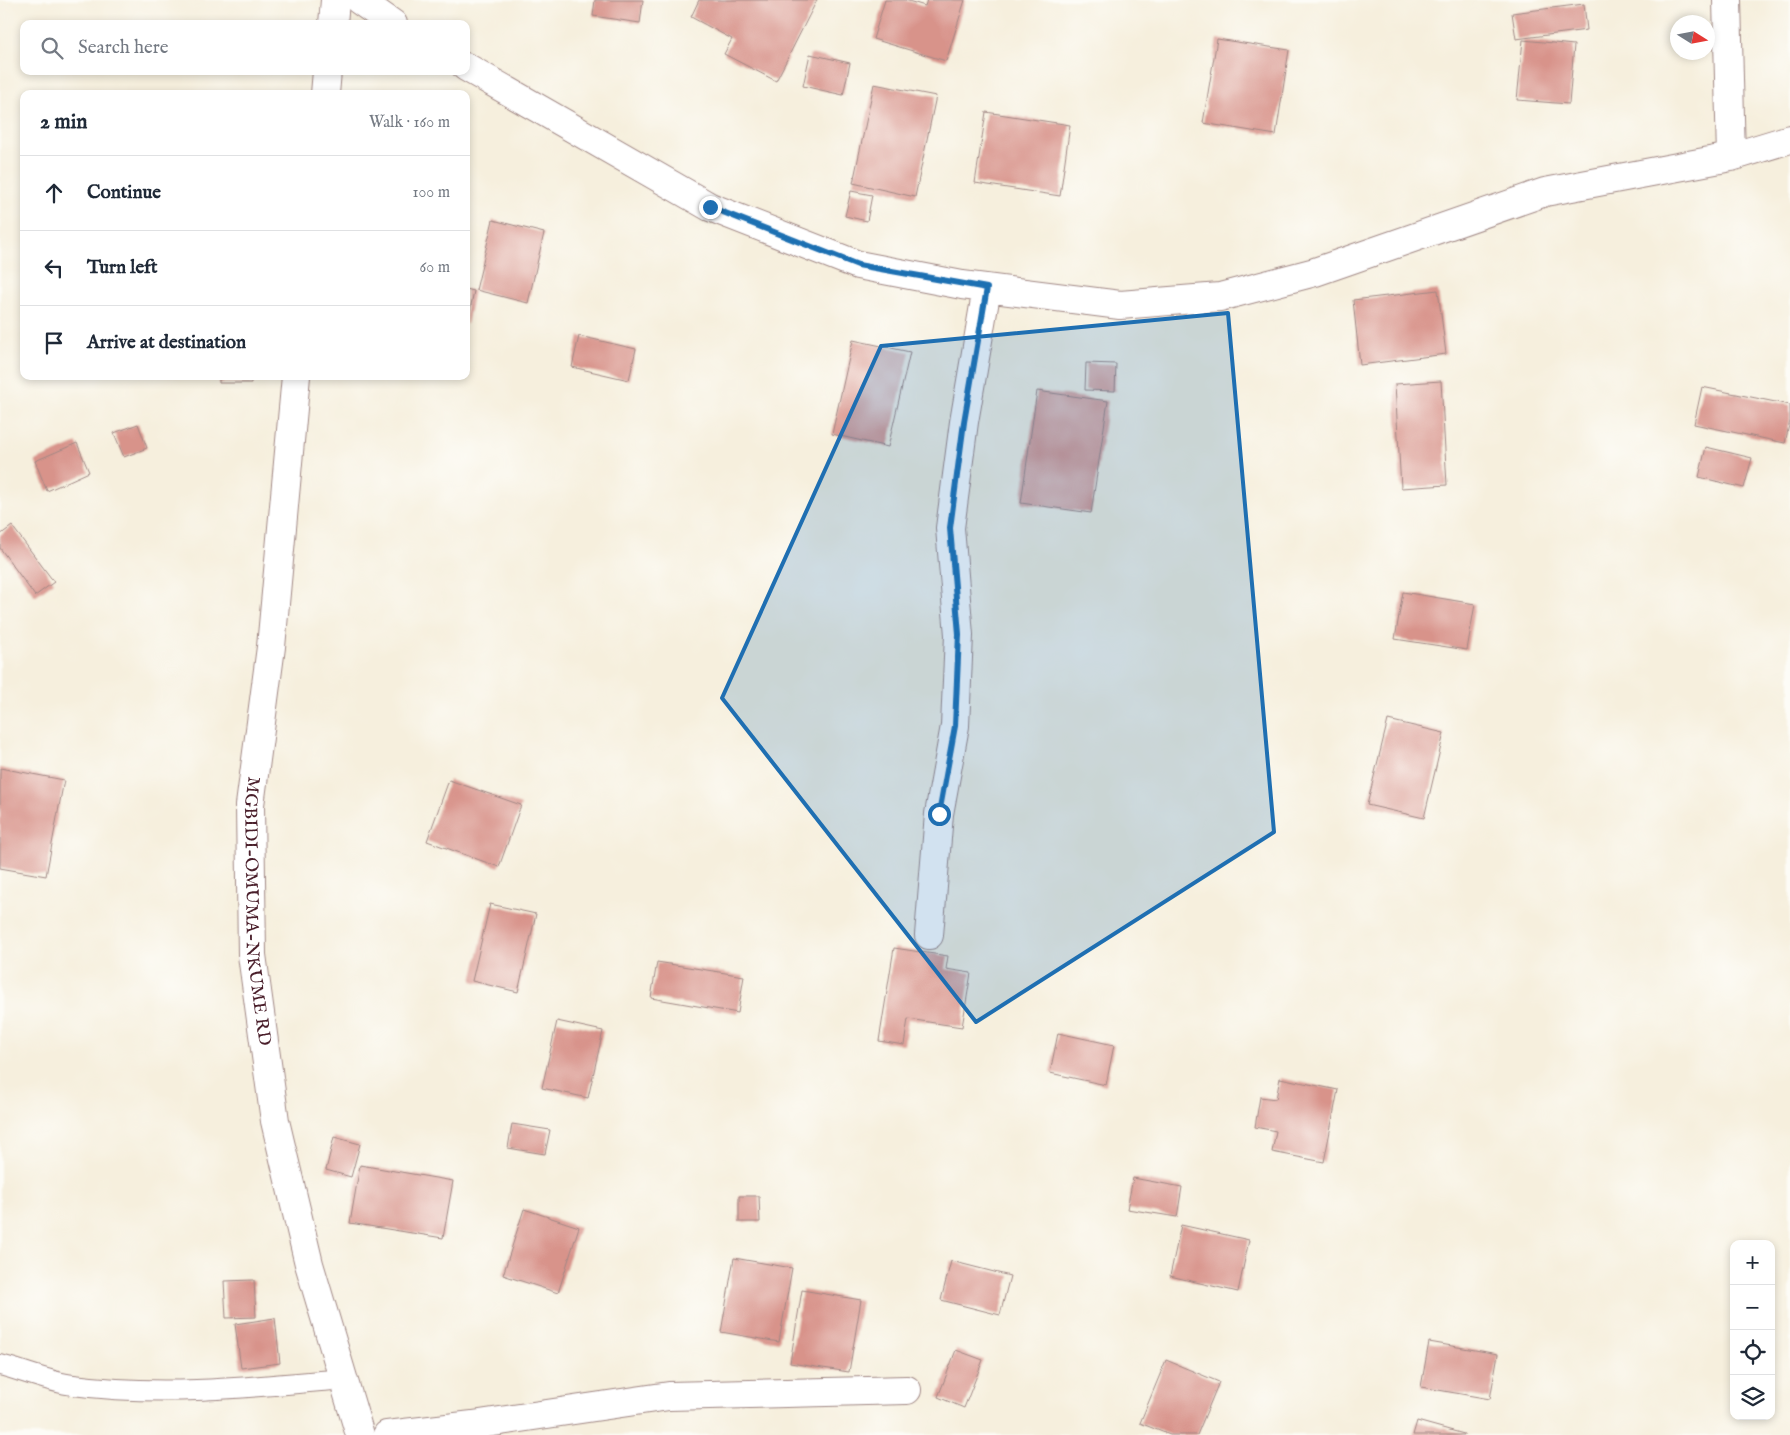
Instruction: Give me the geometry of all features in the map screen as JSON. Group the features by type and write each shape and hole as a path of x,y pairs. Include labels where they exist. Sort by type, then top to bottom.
{"street":[{"path":"332,20 335,0"},
{"path":"360,0 388,20"},
{"path":"1727,0 1731,156"},
{"path":"470,69 710,207 858,265 987,288 1120,304 1220,297 1315,272 1545,192 1731,156 1790,139"},
{"path":"325,90 327,75"},
{"path":"929,935 939,814 955,726 959,634 950,528 964,422 987,288"},
{"name":"MGBIDI-OMUMA-NKUME RD","path":"296,380 271,647 250,805 252,955 275,1120 310,1264 360,1435"},
{"path":"386,1435 473,1425 669,1396 907,1390"}],"lane":[{"path":"0,1365 71,1385 149,1391 221,1389 343,1379"}],"highlighted area":[{"path":"1228,313 1274,832 976,1022 722,698 881,346"}],"building":[{"path":"595,0 643,0 640,23 593,16"},
{"path":"699,0 817,0 776,81 724,54 732,39 691,17"},
{"path":"885,0 905,0 925,6 927,0 965,0 946,61 873,39"},
{"path":"1584,4 1587,30 1516,39 1512,13"},
{"path":"1217,39 1289,50 1276,135 1203,123"},
{"path":"1523,40 1574,45 1569,104 1517,100"},
{"path":"810,54 850,63 843,95 803,86"},
{"path":"874,84 936,96 915,197 853,183"},
{"path":"986,112 1070,125 1060,196 975,183"},
{"path":"851,191 872,195 867,221 845,216"},
{"path":"493,220 544,233 528,303 476,290"},
{"path":"470,290 474,291 470,310"},
{"path":"1438,290 1446,354 1360,365 1353,300"},
{"path":"579,336 636,349 629,380 572,367"},
{"path":"853,340 910,352 888,447 832,434"},
{"path":"1086,363 1116,364 1115,391 1085,390"},
{"path":"219,380 251,380 251,383 219,383"},
{"path":"1441,381 1447,485 1401,488 1395,384"},
{"path":"1702,387 1790,405 1790,421 1785,443 1694,424"},
{"path":"1037,391 1108,401 1091,513 1021,503"},
{"path":"138,424 147,448 124,457 114,433"},
{"path":"77,443 89,472 47,491 35,461"},
{"path":"1706,447 1752,458 1744,488 1699,477"},
{"path":"12,526 54,582 35,596 0,548 0,535"},
{"path":"1403,592 1475,604 1467,650 1395,639"},
{"path":"1388,720 1444,733 1424,818 1367,805"},
{"path":"0,768 64,780 46,876 0,868"},
{"path":"449,780 521,805 499,867 427,841"},
{"path":"490,904 536,914 518,992 472,981"},
{"path":"894,948 948,956 946,969 971,973 962,1027 908,1019 904,1045 879,1041"},
{"path":"657,962 744,976 738,1013 651,998"},
{"path":"557,1021 603,1031 588,1098 542,1088"},
{"path":"1058,1033 1114,1045 1106,1085 1050,1073"},
{"path":"1280,1078 1338,1090 1324,1162 1272,1152 1276,1131 1255,1127 1260,1097 1276,1099"},
{"path":"512,1124 550,1130 545,1154 508,1148"},
{"path":"334,1137 360,1144 351,1177 326,1170"},
{"path":"360,1165 453,1181 443,1238 350,1223"},
{"path":"1133,1178 1182,1187 1177,1217 1127,1209"},
{"path":"739,1196 759,1196 760,1222 739,1222"},
{"path":"524,1209 579,1227 558,1293 503,1275"},
{"path":"1181,1225 1249,1240 1238,1292 1170,1276"},
{"path":"734,1258 792,1268 779,1342 721,1332"},
{"path":"951,1261 1010,1276 1000,1315 941,1300"},
{"path":"254,1280 256,1317 226,1318 224,1281"},
{"path":"802,1290 861,1300 849,1372 790,1363"},
{"path":"275,1318 280,1363 241,1368 235,1324"},
{"path":"1429,1342 1498,1354 1490,1399 1421,1387"},
{"path":"956,1350 983,1360 964,1408 938,1397"},
{"path":"1166,1360 1219,1382 1197,1435 1170,1435 1140,1423"},
{"path":"1417,1421 1464,1434 1464,1435 1413,1435"}],"route":[{"path":"710,207 858,265 987,288 964,422 950,528 959,634 955,726 939,814"}]}
